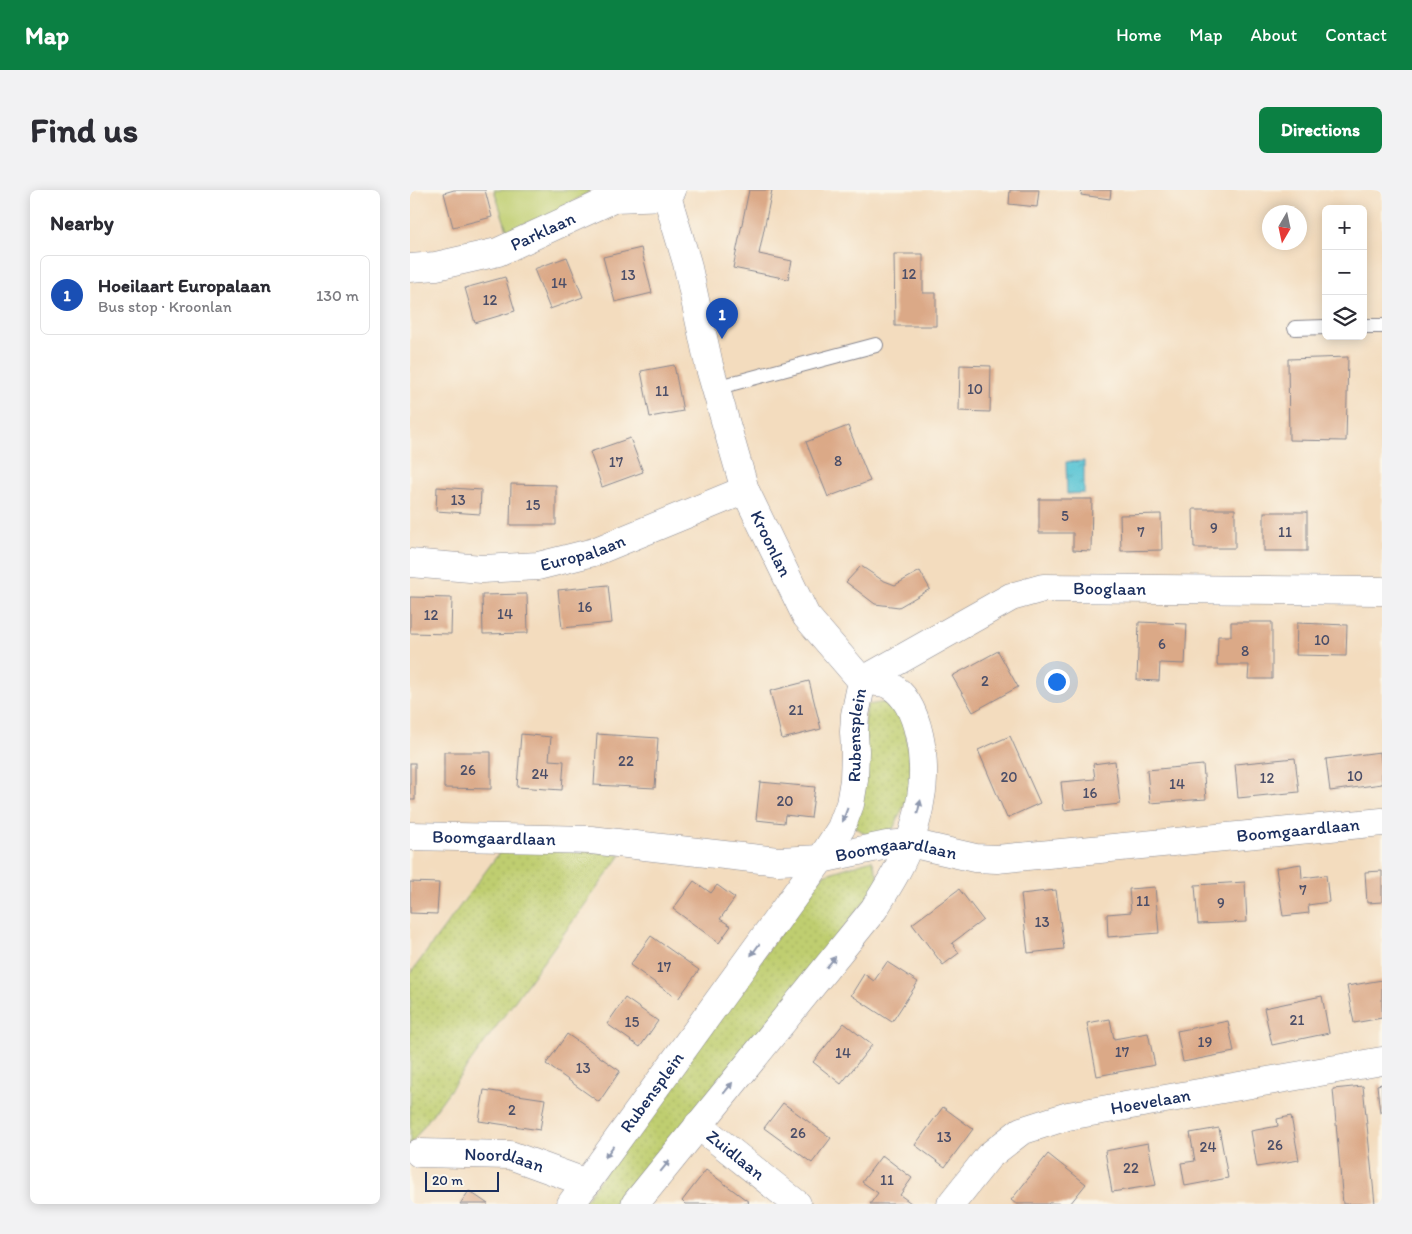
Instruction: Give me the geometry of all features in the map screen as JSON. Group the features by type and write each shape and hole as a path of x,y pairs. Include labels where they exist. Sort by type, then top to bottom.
{"street":[{"name":"Parklaan","path":"410,268 436,266 498,252 615,198 669,193"},
{"name":"Kroonlan","path":"669,193 687,263 709,365 745,490 806,616 862,681"},
{"name":"Europalaan","path":"410,564 482,568 538,566 594,552 745,490"},
{"name":"Booglaan","path":"862,681 1011,596 1043,588 1382,591"},
{"name":"Rubensplein","path":"579,1193 821,859 841,828 850,804 854,780 856,715 862,681 888,684 904,698 915,720 921,746 923,769 921,796 910,843 893,878 874,909 635,1204"},
{"name":"Boomgaardlaan","path":"410,836 591,840 778,860 821,859 887,845 910,843 976,858 997,859 1382,822"},
{"name":"Hoevelaan","path":"951,1204 989,1156 1022,1130 1068,1116 1382,1061"},
{"name":"Zuidlaan","path":"698,1125 796,1204"},
{"name":"Noordlaan","path":"419,1153 510,1155 579,1193"}],"lane":[{"path":"1367,326 1382,326"},
{"path":"1295,328 1322,327"},
{"path":"716,388 876,345"}],"green space":[{"path":"494,190 592,190 552,214 507,230"},
{"path":"887,702 904,718 913,786 892,831 867,835 854,826 867,705"},
{"path":"502,849 563,849 621,855 410,1145 410,974"},
{"path":"872,860 880,882 624,1204 582,1204 823,875"}],"water":[{"path":"1084,461 1084,493 1067,494 1066,462"}],"building":[{"path":"454,190 485,190 492,217 453,227 444,193"},
{"path":"749,190 772,190 759,254 792,261 788,279 733,268"},
{"path":"1010,190 1039,190 1037,207 1009,204"},
{"path":"1082,190 1111,190 1110,199 1081,195"},
{"path":"641,248 652,293 615,302 603,257"},
{"path":"894,254 923,254 923,293 936,293 936,326 895,326"},
{"path":"567,257 583,297 550,309 534,269"},
{"path":"505,277 515,311 475,323 465,288"},
{"path":"1348,357 1346,441 1289,440 1288,359"},
{"path":"674,365 683,411 650,417 641,371"},
{"path":"960,365 991,366 990,412 959,411"},
{"path":"848,426 870,481 828,497 806,442"},
{"path":"630,438 643,472 602,487 590,452"},
{"path":"511,484 556,485 556,525 510,525"},
{"path":"437,487 481,490 480,514 436,511"},
{"path":"1039,499 1092,499 1091,551 1073,550 1073,533 1039,533"},
{"path":"1193,509 1235,509 1235,548 1194,548"},
{"path":"1264,512 1307,512 1307,551 1264,551"},
{"path":"1161,514 1162,550 1121,551 1120,515"},
{"path":"861,566 882,580 895,585 920,571 930,589 899,607 875,604 846,582"},
{"path":"608,585 612,623 562,628 558,590"},
{"path":"527,594 528,633 483,634 482,595"},
{"path":"410,597 452,598 451,634 410,633"},
{"path":"1139,622 1187,624 1185,664 1160,663 1159,681 1137,680"},
{"path":"1231,622 1272,622 1272,679 1248,679 1249,665 1217,665 1218,636 1231,636"},
{"path":"1297,623 1347,625 1346,656 1296,655"},
{"path":"998,651 1018,687 973,712 952,676"},
{"path":"809,681 821,729 782,739 770,691"},
{"path":"521,734 551,737 549,760 564,761 562,790 517,787"},
{"path":"597,734 658,738 655,788 594,785"},
{"path":"1010,736 1040,803 1007,818 978,750"},
{"path":"444,752 491,752 491,789 444,788"},
{"path":"1380,752 1382,784 1330,791 1326,759"},
{"path":"1295,758 1299,792 1238,798 1235,764"},
{"path":"1115,761 1120,804 1064,810 1061,782 1095,779 1093,764"},
{"path":"410,763 415,763 415,800 410,800"},
{"path":"1203,765 1206,799 1150,803 1147,770"},
{"path":"760,782 815,787 811,818 785,815 784,823 756,820"},
{"path":"1301,864 1302,878 1326,875 1329,902 1308,905 1309,913 1283,916 1276,868"},
{"path":"1382,871 1382,902 1367,903 1365,872"},
{"path":"694,881 711,893 717,885 735,898 720,919 731,926 719,943 673,909"},
{"path":"410,882 439,883 437,914 410,913"},
{"path":"1245,882 1247,922 1198,924 1195,885"},
{"path":"1155,887 1159,933 1108,937 1107,914 1131,912 1129,889"},
{"path":"959,889 983,920 952,943 959,953 943,965 912,924"},
{"path":"1056,890 1064,949 1028,953 1021,894"},
{"path":"651,936 699,970 678,999 630,965"},
{"path":"887,962 918,982 892,1022 851,995 864,974 874,981"},
{"path":"1382,980 1382,1018 1354,1023 1347,986"},
{"path":"1322,996 1329,1033 1272,1045 1264,1008"},
{"path":"625,998 658,1021 640,1047 607,1024"},
{"path":"1110,1019 1114,1039 1148,1033 1155,1065 1097,1076 1087,1023"},
{"path":"1228,1021 1234,1052 1183,1062 1177,1031"},
{"path":"844,1023 872,1045 841,1084 813,1062"},
{"path":"567,1034 620,1071 599,1102 546,1064"},
{"path":"1382,1084 1382,1112 1380,1113 1377,1085"},
{"path":"1363,1086 1375,1204 1343,1204 1333,1089"},
{"path":"484,1090 545,1099 540,1130 479,1121"},
{"path":"783,1103 831,1138 812,1163 764,1128"},
{"path":"943,1107 973,1129 945,1167 915,1145"},
{"path":"1291,1116 1299,1160 1257,1167 1251,1131 1278,1126 1277,1119"},
{"path":"1219,1128 1228,1178 1185,1186 1181,1163 1195,1161 1190,1133"},
{"path":"1148,1143 1156,1185 1112,1192 1105,1151"},
{"path":"1048,1154 1086,1184 1070,1204 1016,1204 1011,1200"},
{"path":"882,1155 912,1178 900,1195 910,1204 870,1204 878,1193 862,1182"},
{"path":"706,1170 749,1202 747,1204 685,1204 682,1201"},
{"path":"469,1191 488,1204 460,1204"}],"place":[{"name":"Hoeilaart Europalaan","path":"722,339"}]}
